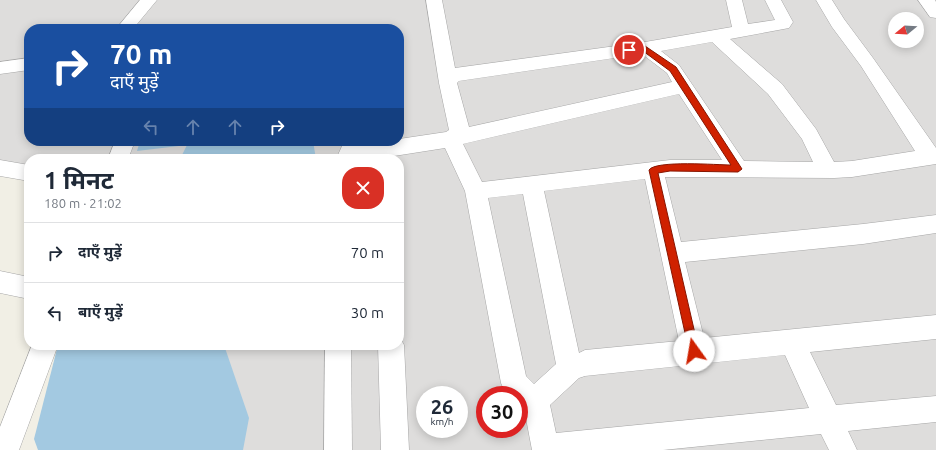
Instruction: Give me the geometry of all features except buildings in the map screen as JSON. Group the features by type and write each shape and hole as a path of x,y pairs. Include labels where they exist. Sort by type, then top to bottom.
{"street":[{"path":"128,24 150,0"},
{"path":"434,0 448,83 459,127 458,133 451,139"},
{"path":"734,0 741,31"},
{"path":"448,83 450,78 458,74 645,48 785,23 773,0"},
{"path":"476,191 670,168 852,169 934,156 838,23 824,0"},
{"path":"926,0 936,13"},
{"path":"716,36 775,89 809,134 828,170"},
{"path":"645,48 673,69 738,169"},
{"path":"0,68 24,65"},
{"path":"384,154 387,149 451,139 684,86"},
{"path":"451,139 476,191 514,383 536,400 546,449 936,409"},
{"path":"348,154 350,150 357,146 381,154"},
{"path":"0,168 24,172"},
{"path":"653,170 694,351"},
{"path":"532,185 570,369"},
{"path":"672,253 863,234 936,224"},
{"path":"0,282 24,287"},
{"path":"536,400 570,369 585,363 936,327"},
{"path":"792,342 843,450"},
{"path":"5,450 43,350"},
{"path":"338,350 338,450"},
{"path":"391,350 395,450"}],"shaded area":[{"path":"0,0 936,0 936,450 119,450 96,350 404,350 404,154 24,154 24,180 0,173"}],"water":[{"path":"138,146 179,146 137,151"},
{"path":"186,146 314,146 315,154 182,154"},
{"path":"57,350 226,350 249,418 243,450 38,450 34,439"}],"route":[{"path":"629,50 645,48 673,69 738,169 670,168 653,170 694,351"}]}
